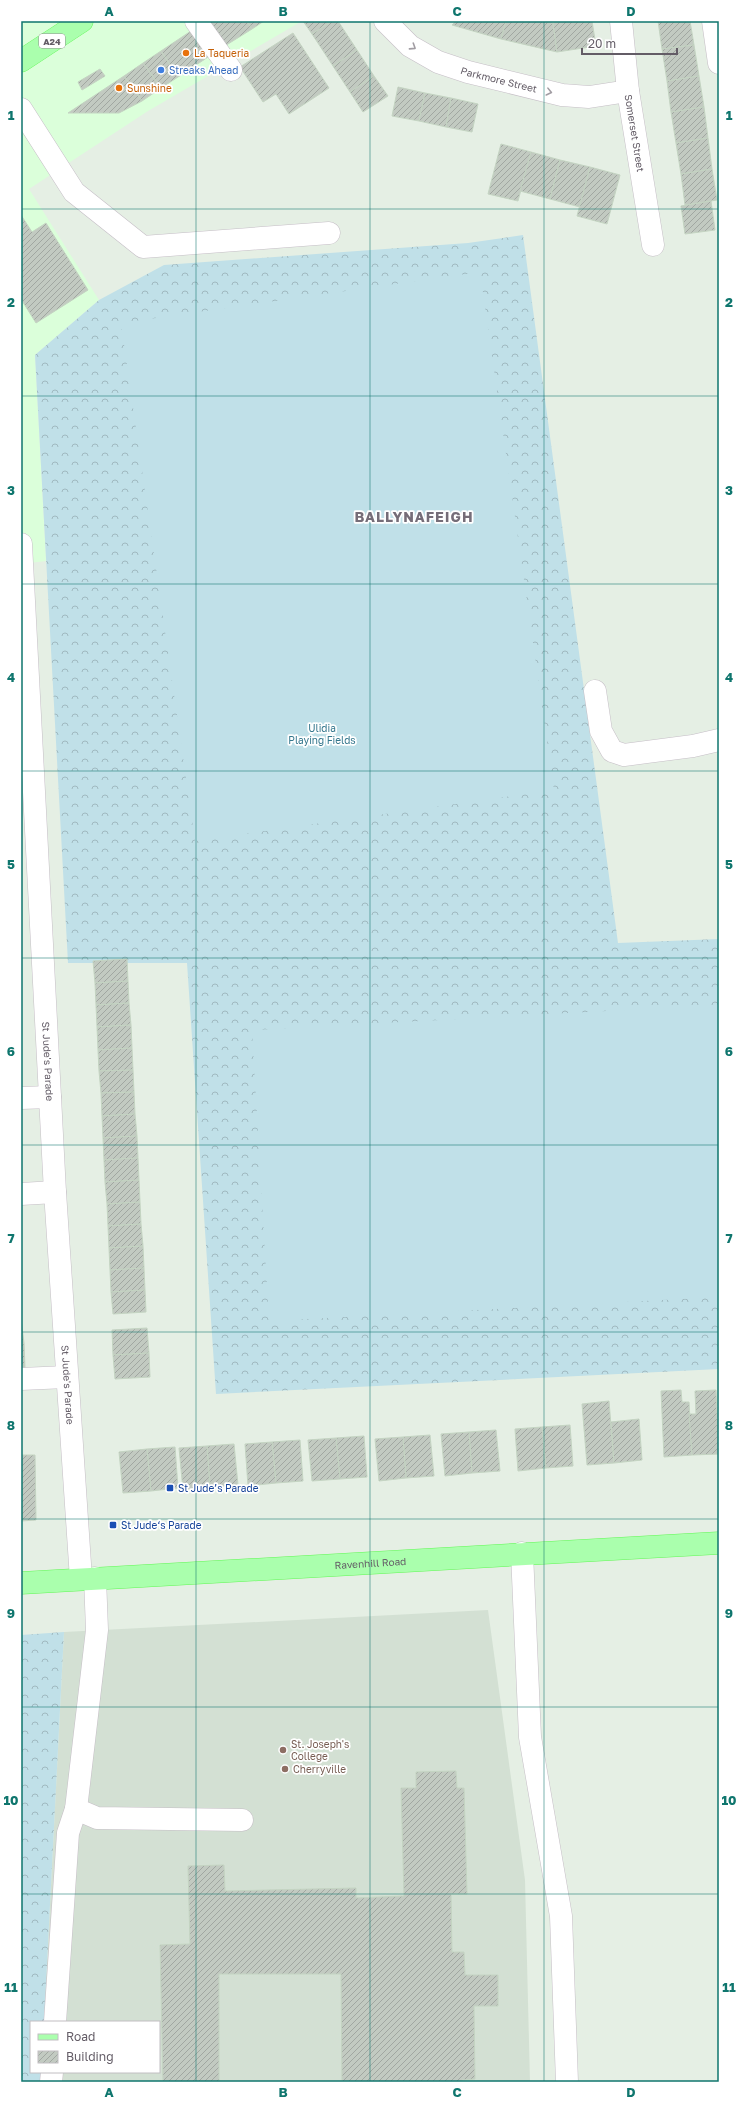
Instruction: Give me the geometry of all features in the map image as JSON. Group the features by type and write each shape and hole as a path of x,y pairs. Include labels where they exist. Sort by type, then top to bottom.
{"main road":[{"name":"A24","path":"21,61 82,21"},
{"name":"Ravenhill Road","path":"21,1583 522,1553 719,1543"}],"street":[{"path":"196,21 231,70"},
{"name":"Parkmore Street","path":"384,21 410,46 438,62 468,72 562,95 589,97 628,90"},
{"name":"Somerset Street","path":"621,21 628,90 653,245"},
{"path":"713,21 719,63"},
{"path":"21,109 74,192 143,248 329,233"},
{"name":"St Jude's Parade","path":"21,544 66,1377 88,1579 97,1630 76,1809 68,1833 55,2021"},
{"path":"595,691 600,731 612,751 624,755 693,746 719,740"},
{"path":"21,1098 50,1097"},
{"path":"21,1194 55,1192"},
{"path":"21,1380 66,1377"},
{"path":"522,1553 530,1737 561,1916 567,2082"},
{"path":"76,1809 98,1818 242,1820"}],"shaded area":[{"path":"21,21 302,21 148,111 29,189 99,300 35,355 46,561 21,564"},
{"name":"St. Joseph's College","path":"488,1610 525,1880 530,2082 41,2082 42,2073 160,2073 160,2021 44,2021 64,1632"}],"green space":[{"name":"Ulidia Playing Fields","path":"523,235 618,943 719,939 719,1369 216,1394 187,963 68,963 35,355 99,300 164,265 468,243"},
{"path":"480,272 554,790 195,841 121,323"},
{"path":"719,1005 719,1297 269,1321 252,1030"},
{"path":"64,1632 44,2021 30,2021 30,2073 42,2073 41,2082 21,2082 21,1635"}],"building":[{"path":"206,21 247,21 252,29 220,49"},
{"path":"247,21 264,21 252,29"},
{"path":"303,21 332,21 312,34"},
{"path":"332,21 338,21 357,50 333,66 312,34"},
{"path":"456,21 506,21 501,39 452,25"},
{"path":"506,21 542,21 553,23 557,52 501,39"},
{"path":"565,21 592,21 596,46 557,52 553,23"},
{"path":"658,21 690,21 694,45 662,49"},
{"name":"La Taqueria","path":"194,29 211,55 178,77 161,51"},
{"path":"293,33 329,88 289,114 276,94 263,102 240,67"},
{"path":"694,45 699,76 667,81 662,49"},
{"path":"357,50 374,76 350,92 333,66"},
{"name":"Streaks Ahead","path":"161,51 178,77 161,88 143,63"},
{"path":"143,63 161,88 142,101 124,76"},
{"path":"100,69 105,76 82,90 78,82"},
{"name":"Sunshine","path":"124,76 142,101 119,113 68,113"},
{"path":"374,76 388,96 363,112 350,92"},
{"path":"699,76 704,107 671,112 667,81"},
{"path":"398,87 425,93 419,121 392,116"},
{"path":"425,93 451,98 446,127 419,121"},
{"path":"451,98 478,104 472,132 446,127"},
{"path":"704,107 708,138 676,143 671,112"},
{"path":"708,138 712,169 681,174 676,143"},
{"path":"501,144 531,152 518,201 488,194"},
{"path":"531,152 560,160 550,199 520,191"},
{"path":"560,160 590,167 580,207 550,199"},
{"path":"590,167 620,175 607,224 577,216"},
{"path":"712,169 717,200 685,205 681,174"},
{"path":"711,201 715,230 685,234 681,206"},
{"path":"21,215 32,232 46,223 88,290 36,323 21,299"},
{"path":"127,959 128,981 95,983 93,961"},
{"path":"128,981 129,1003 96,1005 95,983"},
{"path":"129,1003 131,1025 97,1027 96,1005"},
{"path":"131,1025 132,1048 98,1050 97,1027"},
{"path":"132,1048 133,1070 99,1071 98,1050"},
{"path":"133,1070 134,1092 101,1093 99,1071"},
{"path":"134,1092 135,1114 102,1116 101,1093"},
{"path":"135,1114 137,1136 103,1138 102,1116"},
{"path":"137,1136 138,1158 104,1160 103,1138"},
{"path":"138,1158 139,1180 105,1182 104,1160"},
{"path":"139,1180 140,1202 107,1204 105,1182"},
{"path":"140,1202 141,1224 108,1226 107,1204"},
{"path":"141,1224 143,1246 109,1248 108,1226"},
{"path":"143,1246 144,1268 110,1270 109,1248"},
{"path":"144,1268 145,1290 111,1292 110,1270"},
{"path":"145,1290 146,1312 113,1314 111,1292"},
{"path":"21,1319 24,1343 21,1344"},
{"path":"147,1328 149,1353 113,1355 112,1330"},
{"path":"24,1343 25,1368 21,1368 21,1344"},
{"path":"149,1353 150,1377 115,1379 113,1355"},
{"path":"681,1390 682,1402 689,1402 692,1455 664,1457 661,1391"},
{"path":"716,1390 719,1454 692,1455 689,1414 696,1414 695,1391"},
{"path":"609,1401 614,1463 587,1465 582,1404"},
{"path":"639,1419 642,1460 614,1463 611,1422"},
{"path":"570,1425 573,1466 546,1468 542,1427"},
{"path":"542,1427 546,1468 518,1471 515,1429"},
{"path":"496,1430 500,1471 472,1473 469,1432"},
{"path":"469,1432 472,1473 445,1476 441,1434"},
{"path":"430,1435 434,1476 406,1478 403,1437"},
{"path":"364,1436 367,1477 340,1479 336,1438"},
{"path":"403,1437 406,1478 379,1481 375,1439"},
{"path":"336,1438 340,1479 312,1481 308,1440"},
{"path":"300,1440 303,1481 276,1483 272,1442"},
{"path":"272,1442 276,1483 248,1486 245,1444"},
{"path":"234,1444 238,1485 210,1487 207,1446"},
{"path":"207,1446 210,1487 183,1490 179,1448"},
{"path":"175,1447 178,1488 151,1491 147,1449"},
{"path":"147,1449 151,1491 123,1493 119,1452"},
{"path":"21,1455 35,1455 36,1520 21,1521"},
{"path":"456,1771 457,1788 464,1788 467,1894 451,1894 452,1952 464,1952 465,1975 498,1975 498,2006 474,2006 475,2079 462,2080 462,2082 342,2082 341,1974 219,1974 219,2082 163,2082 160,1945 190,1944 188,1866 224,1865 225,1891 356,1888 356,1898 404,1896 401,1788 416,1788 416,1772"}],"place":[{"name":"La Taqueria","path":"186,53"},
{"name":"Streaks Ahead","path":"161,70"},
{"name":"Sunshine","path":"119,88"},
{"name":"St Jude’s Parade","path":"170,1488"},
{"name":"St Jude‘s Parade","path":"113,1525"},
{"name":"St. Joseph's College","path":"283,1750"},
{"name":"Cherryville","path":"285,1769"}],"district":[{"name":"BALLYNAFEIGH","path":"414,516"}]}
